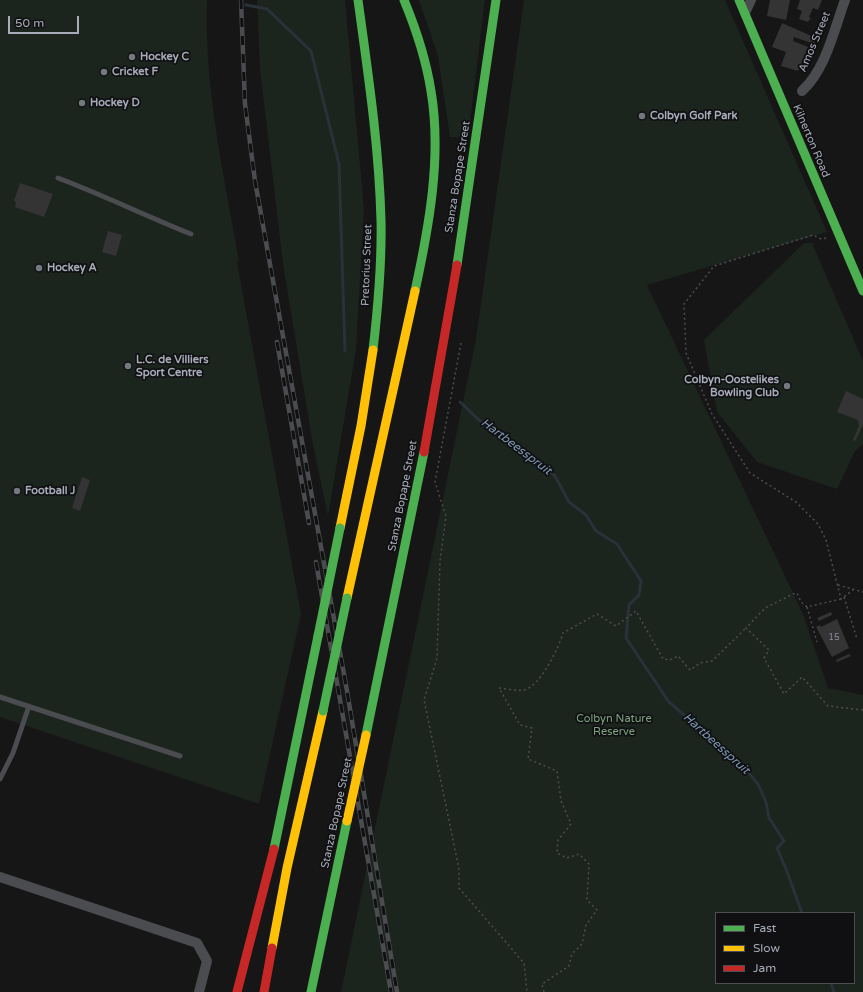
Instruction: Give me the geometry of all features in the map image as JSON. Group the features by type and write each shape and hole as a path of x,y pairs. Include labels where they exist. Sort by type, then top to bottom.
{"main road":[{"name":"Pretorius Street","path":"274,850 362,423 372,365 378,305 381,252 380,192 371,99 358,0"},
{"path":"264,992 287,868 401,355 431,210 434,174 433,105 422,49 404,0"},
{"name":"Stanza Bopape Street","path":"311,992 407,538 446,333 496,0"},
{"name":"Kilnerton Road","path":"739,0 863,291"},
{"path":"238,992 274,850"},
{"path":"246,992 274,850"},
{"path":"271,992 272,948"}],"street":[{"path":"745,13 751,0"},
{"name":"Amos Street","path":"802,91 811,81 820,66 845,0"},
{"path":"0,877 197,943 207,961 199,992"}],"lane":[{"path":"58,178 104,195 138,213 191,234"},
{"path":"0,696 180,756"},
{"path":"0,779 13,753 29,706"}],"path":[{"path":"821,240 813,236 714,266 684,304 686,353 712,414 750,473 796,502 818,524 826,540 841,599"},
{"path":"461,344 435,482 446,516 440,561 436,658 424,700 459,869 459,888 524,963 527,992"},
{"path":"838,585 863,592"},
{"path":"807,607 844,598 853,590"},
{"path":"544,992 542,984 569,966 572,954 582,944 586,925 597,910 588,900 589,864 579,854 567,858 557,853 558,840 571,824 560,801 557,771 528,759 532,728 520,725 499,688 524,690 534,685 558,650 563,633 597,614 616,626 636,611 663,659 670,660 678,656 690,670 700,663 712,661 720,656 765,608 797,593 801,602 807,607 817,642"},
{"path":"844,598 857,639"},
{"path":"746,628 769,650 764,658 784,694 802,677 828,706 863,710"}],"green space":[{"name":"L.C. de Villiers Sport Centre","path":"0,0 207,0 209,66 216,131 239,261 237,262 301,614 259,804 0,717"},
{"path":"257,0 345,0 364,209 356,350 328,516 313,445 283,264 260,69"},
{"path":"419,0 485,0 468,138 450,137 438,56"},
{"name":"Colbyn Nature Reserve","path":"524,0 725,0 827,232 647,285 803,614 828,688 863,695 863,992 341,992 476,339"},
{"name":"Colbyn-Oostelikes Bowling Club","path":"804,243 812,243 863,361 863,444 855,451 837,489 757,462 717,412 704,340"}],"building":[{"path":"770,0 790,0 786,20 767,16"},
{"path":"800,0 822,0 818,10 813,8 809,17 811,18 808,22 799,19 802,11 797,9"},
{"path":"782,23 816,38 814,44 794,37 793,41 808,47 798,71 781,66 786,52 772,47"},
{"path":"20,183 53,194 44,217 15,207 16,202 14,201"},
{"path":"108,231 122,235 116,256 102,252"},
{"path":"846,391 863,399 863,425 855,441 853,440 859,426 858,420 837,412"},
{"path":"82,477 90,480 80,511 72,508"},
{"path":"831,612 832,615 819,621 817,618"},
{"path":"837,619 849,648 832,657 816,627 820,625 821,627"},
{"path":"849,654 851,656 837,662 836,660"}],"waterway":[{"path":"246,5 267,9 311,51 339,164 345,351"},
{"name":"Hartbeesspruit","path":"460,402 479,420 505,436 555,476 569,502 586,515 596,531 617,544 641,581 639,595 629,605 626,638 669,702 743,766 758,784 766,802 769,818 784,841 777,848 802,912"},
{"name":"Hartbeesspruit","path":"831,984 834,992"}],"railway":[{"path":"241,0 245,104 255,181 347,691 397,992"},
{"path":"277,342 309,523"},
{"path":"316,562 391,992"}],"traffic: fast":[{"path":"358,0 372,110 380,192 380,269 373,350"},
{"path":"404,0 426,67 431,91 435,141 429,217 415,291"},
{"path":"457,265 496,0"},
{"path":"739,0 863,291"},
{"path":"366,735 424,452"},
{"path":"318,636 340,528"},
{"path":"323,711 347,598"},
{"path":"274,849 318,636"},
{"path":"311,992 347,821"}],"traffic: slow":[{"path":"347,598 415,291"},
{"path":"340,528 361,426 373,350"},
{"path":"272,948 287,868 323,711"},
{"path":"347,821 366,735"}],"traffic: jam":[{"path":"424,452 457,265"},
{"path":"237,992 274,849"},
{"path":"264,992 272,948"}],"place":[{"name":"Hockey C","path":"132,57"},
{"name":"Cricket F","path":"104,72"},
{"name":"Hockey D","path":"82,103"},
{"name":"Colbyn Golf Park","path":"642,116"},
{"name":"Hockey A","path":"39,268"},
{"name":"L.C. de Villiers Sport Centre","path":"128,366"},
{"name":"Colbyn-Oostelikes Bowling Club","path":"787,386"},
{"name":"Football J","path":"17,491"}]}
